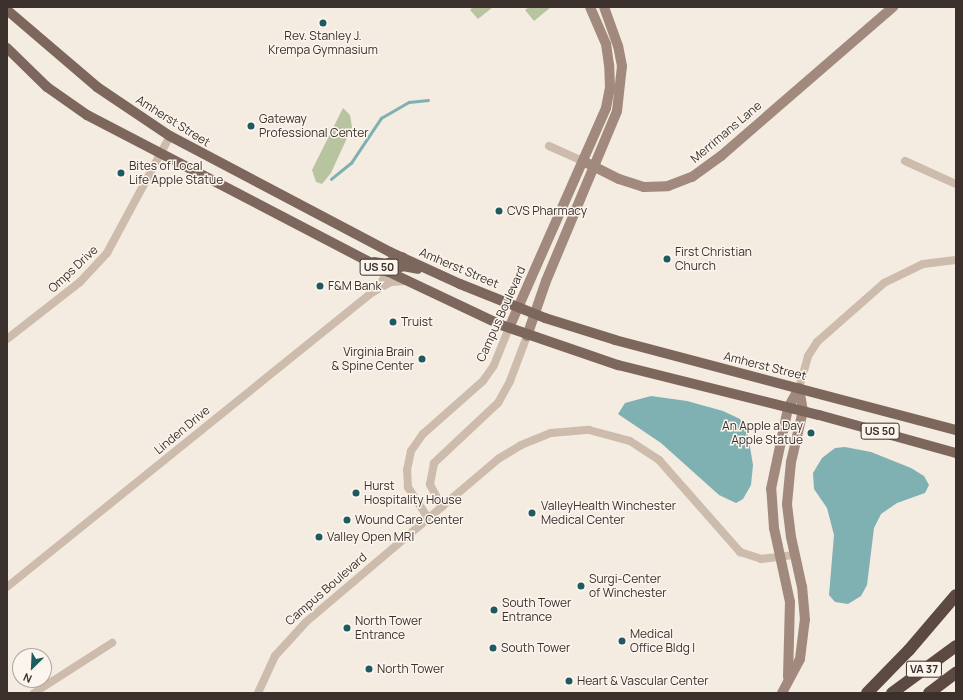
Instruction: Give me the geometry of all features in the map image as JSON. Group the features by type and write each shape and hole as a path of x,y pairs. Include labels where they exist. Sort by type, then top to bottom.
{"highway":[{"path":"867,693 909,650 956,595"},
{"name":"VA 37","path":"892,693 956,646"},
{"name":"VA 37","path":"929,693 956,673"}],"main road":[{"name":"Campus Boulevard","path":"509,328 606,108 610,88 606,44 590,7"},
{"path":"527,336 534,313 617,112 621,87 622,66 618,46 604,7"},
{"name":"Merrimans Lane","path":"583,161 644,187 668,186 692,177 721,156 893,7"},
{"name":"Amherst Street","path":"7,10 97,87 170,136 438,274 534,313 642,348 956,430"},
{"name":"US 50","path":"7,48 30,72 67,102 161,154 406,281 527,336 618,366 803,411 956,453"},
{"path":"367,261 386,264 403,257"},
{"path":"389,272 403,266 438,274"},
{"path":"788,677 790,602 774,528 772,489 788,408 799,388"},
{"path":"782,693 788,677 800,659 805,626 804,602 787,516 787,484 803,411 799,388"}],"street":[{"name":"Omps Drive","path":"7,339 80,282 107,253 170,136"},
{"name":"Merrimans Lane","path":"549,146 583,161"},
{"path":"905,161 956,184"},
{"path":"799,388 808,356 816,342 884,283 923,264 956,260"},
{"name":"Linden Drive","path":"373,292 389,272"},
{"name":"Linden Drive","path":"7,587 373,292 391,282 406,281"},
{"name":"Campus Boulevard","path":"428,518 408,487 406,470 411,451 423,434 483,381 494,365 509,328"},
{"path":"442,507 430,484 434,463 498,403 510,381 527,336"},
{"name":"Campus Boulevard","path":"258,693 272,662 289,638 428,518 498,460 521,445 551,433 589,430 630,441 659,460 740,552 761,559 781,558 795,554"},
{"path":"34,693 112,643"}],"green space":[{"path":"473,7 493,7 478,19 470,10"},
{"path":"529,7 551,7 534,21 525,10"},
{"path":"343,108 350,115 352,127 331,173 322,184 316,182 312,170"}],"water":[{"path":"651,396 687,401 723,411 740,419 747,429 753,465 751,485 743,499 736,503 719,495 661,443 618,414 625,403"},
{"path":"845,447 871,452 911,468 924,476 929,485 925,493 897,503 881,514 874,528 867,585 861,596 848,604 835,602 829,595 834,535 827,508 814,489 813,473 822,458 835,448"}],"waterway":[{"path":"331,179 351,163 381,118 409,102 428,100"}],"place":[{"name":"Rev. Stanley J. Krempa Gymnasium","path":"323,23"},
{"name":"Gateway Professional Center","path":"251,126"},
{"name":"Bites of Local Life Apple Statue","path":"121,173"},
{"name":"CVS Pharmacy","path":"499,211"},
{"name":"First Christian Church","path":"667,259"},
{"name":"F&M Bank","path":"320,286"},
{"name":"Truist","path":"393,322"},
{"name":"Virginia Brain & Spine Center","path":"422,359"},
{"name":"An Apple a Day Apple Statue","path":"811,433"},
{"name":"Hurst Hospitality House","path":"356,493"},
{"name":"ValleyHealth Winchester Medical Center","path":"532,513"},
{"name":"Wound Care Center","path":"347,520"},
{"name":"Valley Open MRI","path":"319,537"},
{"name":"Surgi-Center of Winchester","path":"581,586"},
{"name":"South Tower Entrance","path":"494,610"},
{"name":"North Tower Entrance","path":"347,628"},
{"name":"Medical Office Bldg I","path":"622,641"},
{"name":"South Tower","path":"493,648"},
{"name":"North Tower","path":"369,669"},
{"name":"Heart & Vascular Center","path":"569,681"}]}
